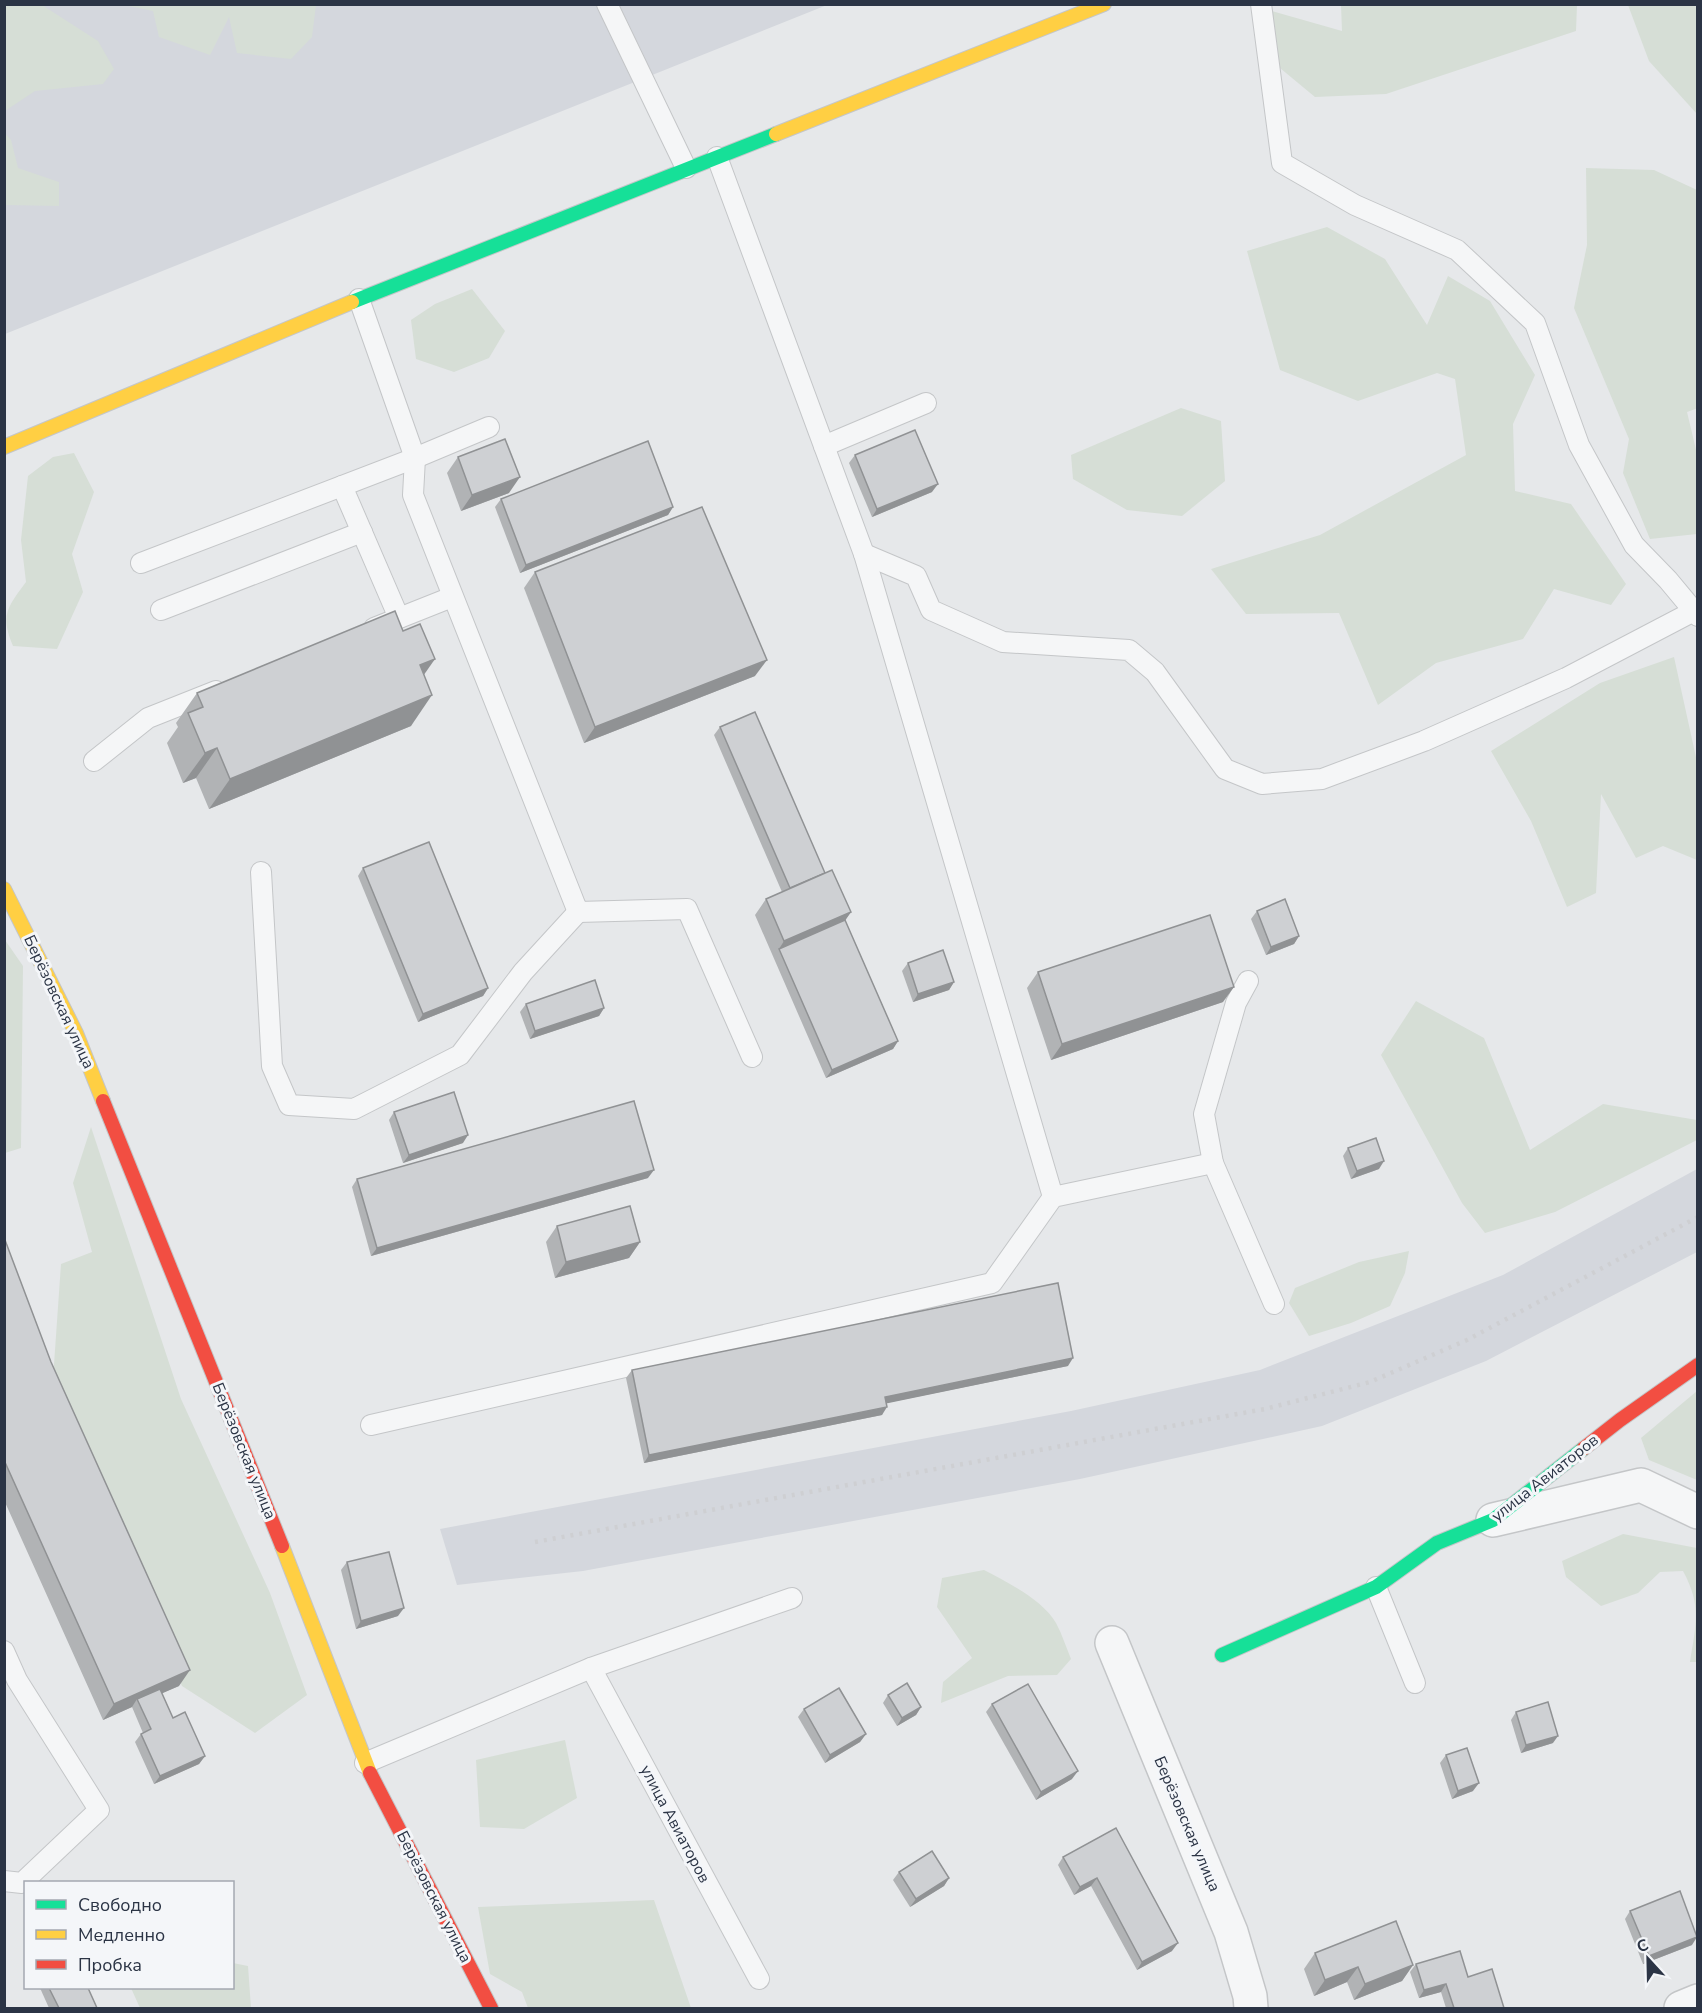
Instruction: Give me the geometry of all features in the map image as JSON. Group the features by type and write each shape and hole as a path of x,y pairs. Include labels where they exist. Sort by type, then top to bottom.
{"street":[{"path":"4,447 171,375 359,299 1104,4"},
{"name":"Берёзовская улица","path":"4,889 76,1033 269,1513 366,1762 491,2008"},
{"name":"улица Авиаторов","path":"1222,1655 1376,1587 1437,1543 1493,1520 1620,1420 1698,1365"},
{"path":"1493,1520 1641,1485 1698,1512"},
{"name":"Берёзовская улица","path":"1112,1643 1231,1932 1250,1996 1251,2008"},
{"path":"1681,2008 1698,2001"}],"lane":[{"path":"607,4 686,168"},
{"path":"864,554 916,576 932,610 1003,642 1130,650 1155,672 1225,769 1262,784 1322,780 1424,741 1566,678 1697,613 1634,545 1628,535 1579,445 1535,323 1458,250 1355,205 1282,163 1261,4"},
{"path":"717,157 864,554 1053,1197"},
{"path":"359,299 415,458 413,495 578,912"},
{"path":"824,446 926,403"},
{"path":"141,563 415,458 489,427"},
{"path":"342,486 399,618"},
{"path":"161,610 362,532"},
{"path":"356,635 452,597"},
{"path":"94,761 148,718 235,683"},
{"path":"261,872 272,1066 289,1105 354,1109 460,1055 523,972 578,912 687,909 752,1057"},
{"path":"1248,981 1236,1003 1203,1114 1213,1163 1274,1304"},
{"path":"371,1425 992,1283 1053,1197 1213,1163"},
{"path":"1376,1587 1415,1683"},
{"path":"366,1762 591,1668 792,1598"},
{"path":"4,1651 17,1680 99,1810 24,1881"},
{"name":"улица Авиаторов","path":"591,1668 759,1979"},
{"path":"4,1881 22,1883 24,1881"}],"shaded area":[{"path":"5,4 42,5 98,41 114,69 103,84 35,91 5,111"},
{"path":"316,4 312,37 291,59 237,53 229,17 210,55 159,37 153,11 124,5"},
{"path":"5,5 827,5 5,334"},
{"path":"1341,5 1577,5 1576,31 1386,94 1315,97 1263,54 1268,10 1342,31"},
{"path":"1628,5 1696,5 1698,10 1697,114 1649,61"},
{"path":"4,132 11,140 18,168 59,182 59,206 5,205"},
{"path":"1586,168 1654,170 1697,190 1698,408 1687,412 1697,454 1697,534 1650,539 1623,473 1629,439 1574,308 1587,245"},
{"path":"1327,227 1385,259 1427,325 1448,276 1490,301 1535,375 1513,424 1515,491 1571,504 1626,584 1611,605 1554,589 1523,639 1436,663 1378,705 1339,613 1246,614 1211,569 1320,535 1466,455 1455,379 1437,373 1358,401 1280,370 1247,251"},
{"path":"472,289 505,331 489,358 454,372 416,359 411,320 435,304"},
{"path":"1181,408 1221,421 1225,481 1182,516 1127,510 1073,479 1071,455"},
{"path":"74,453 94,492 72,554 83,592 57,649 13,646 6,619 10,606 26,582 21,540 28,476 53,457"},
{"path":"1674,657 1697,762 1697,860 1663,846 1636,858 1601,794 1596,893 1567,907 1531,821 1491,751 1600,683"},
{"path":"5,940 23,966 21,1148 5,1153"},
{"path":"1416,1001 1484,1038 1530,1150 1603,1104 1697,1120 1697,1140 1555,1212 1485,1233 1462,1203 1381,1055"},
{"path":"91,1127 181,1399 270,1593 307,1695 255,1733 182,1686 52,1393 61,1264 92,1252 73,1183"},
{"path":"1697,1169 1697,1252 1486,1361 1322,1426 1080,1479 583,1571 457,1585 440,1529 1071,1411 1260,1370 1503,1275"},
{"path":"1409,1251 1405,1273 1390,1306 1351,1323 1309,1336 1289,1303 1295,1288 1359,1262"},
{"path":"1697,1391 1697,1480 1649,1460 1641,1438"},
{"path":"1623,1534 1697,1548 1697,1662 1690,1662 1696,1615 1693,1595 1683,1571 1660,1572 1638,1593 1601,1606 1566,1577 1562,1561"},
{"path":"984,1570 1024,1592 1050,1615 1056,1623 1071,1659 1057,1675 1008,1676 941,1703 943,1682 972,1658 937,1607 942,1578"},
{"path":"565,1740 577,1798 524,1829 480,1827 476,1760"},
{"path":"654,1900 691,2008 528,2008 522,1992 490,1974 478,1907"},
{"path":"234,1963 248,1966 251,2008 140,2008 131,1989 234,1989"}],"building":[{"path":"915,430 938,484 877,509 855,455"},
{"path":"505,439 520,477 472,495 458,457"},
{"path":"648,441 673,507 526,565 501,499"},
{"path":"702,507 767,660 595,727 535,572"},
{"path":"395,611 403,631 420,624 435,659 420,665 432,695 230,779 217,748 205,753 188,713 203,707 197,693"},
{"path":"755,712 825,873 790,888 720,727"},
{"path":"429,842 488,988 423,1014 363,868"},
{"path":"832,870 851,912 784,941 766,899"},
{"path":"1285,899 1299,936 1271,947 1257,911"},
{"path":"1210,915 1234,987 1062,1044 1038,972"},
{"path":"845,920 898,1041 832,1070 779,949"},
{"path":"943,950 954,982 918,994 908,963"},
{"path":"595,980 604,1008 535,1031 526,1004"},
{"path":"454,1092 468,1135 409,1155 394,1112"},
{"path":"634,1101 654,1170 377,1248 357,1179"},
{"path":"1376,1138 1384,1161 1357,1171 1348,1148"},
{"path":"630,1206 640,1242 566,1262 557,1226"},
{"path":"4,1240 51,1362 190,1670 114,1704 4,1460"},
{"path":"1058,1283 1073,1358 885,1397 887,1407 649,1455 632,1370"},
{"path":"389,1552 404,1608 361,1621 347,1562"},
{"path":"907,1683 921,1707 902,1718 888,1695"},
{"path":"1028,1684 1078,1771 1041,1792 992,1704"},
{"path":"839,1688 866,1734 830,1755 804,1709"},
{"path":"160,1689 173,1718 185,1712 205,1756 160,1776 141,1734 151,1729 137,1699"},
{"path":"1548,1702 1558,1736 1526,1745 1516,1712"},
{"path":"1467,1748 1479,1783 1458,1791 1446,1755"},
{"path":"1116,1828 1178,1943 1142,1962 1097,1878 1080,1887 1063,1857"},
{"path":"932,1851 949,1878 916,1899 899,1872"},
{"path":"1680,1891 1697,1937 1649,1956 1630,1911"},
{"path":"1396,1921 1413,1965 1365,1984 1358,1967 1325,1980 1315,1953"},
{"path":"1460,1951 1468,1977 1492,1969 1504,2008 1454,2008 1446,1984 1424,1990 1416,1964"},
{"path":"50,1989 88,1989 97,2008 59,2008"}],"railway":[{"path":"535,1542 1265,1409 1370,1382 1467,1340 1698,1217"}],"traffic: fast":[{"path":"352,302 776,134"},
{"path":"1222,1655 1376,1587 1437,1543 1493,1520 1583,1449"}],"traffic: slow":[{"path":"776,134 1104,4"},
{"path":"4,447 352,302"},
{"path":"4,889 76,1033 103,1101"},
{"path":"282,1546 370,1773"}],"traffic: jam":[{"path":"103,1101 282,1546"},
{"path":"1583,1449 1698,1365"},
{"path":"370,1773 491,2008"}]}
